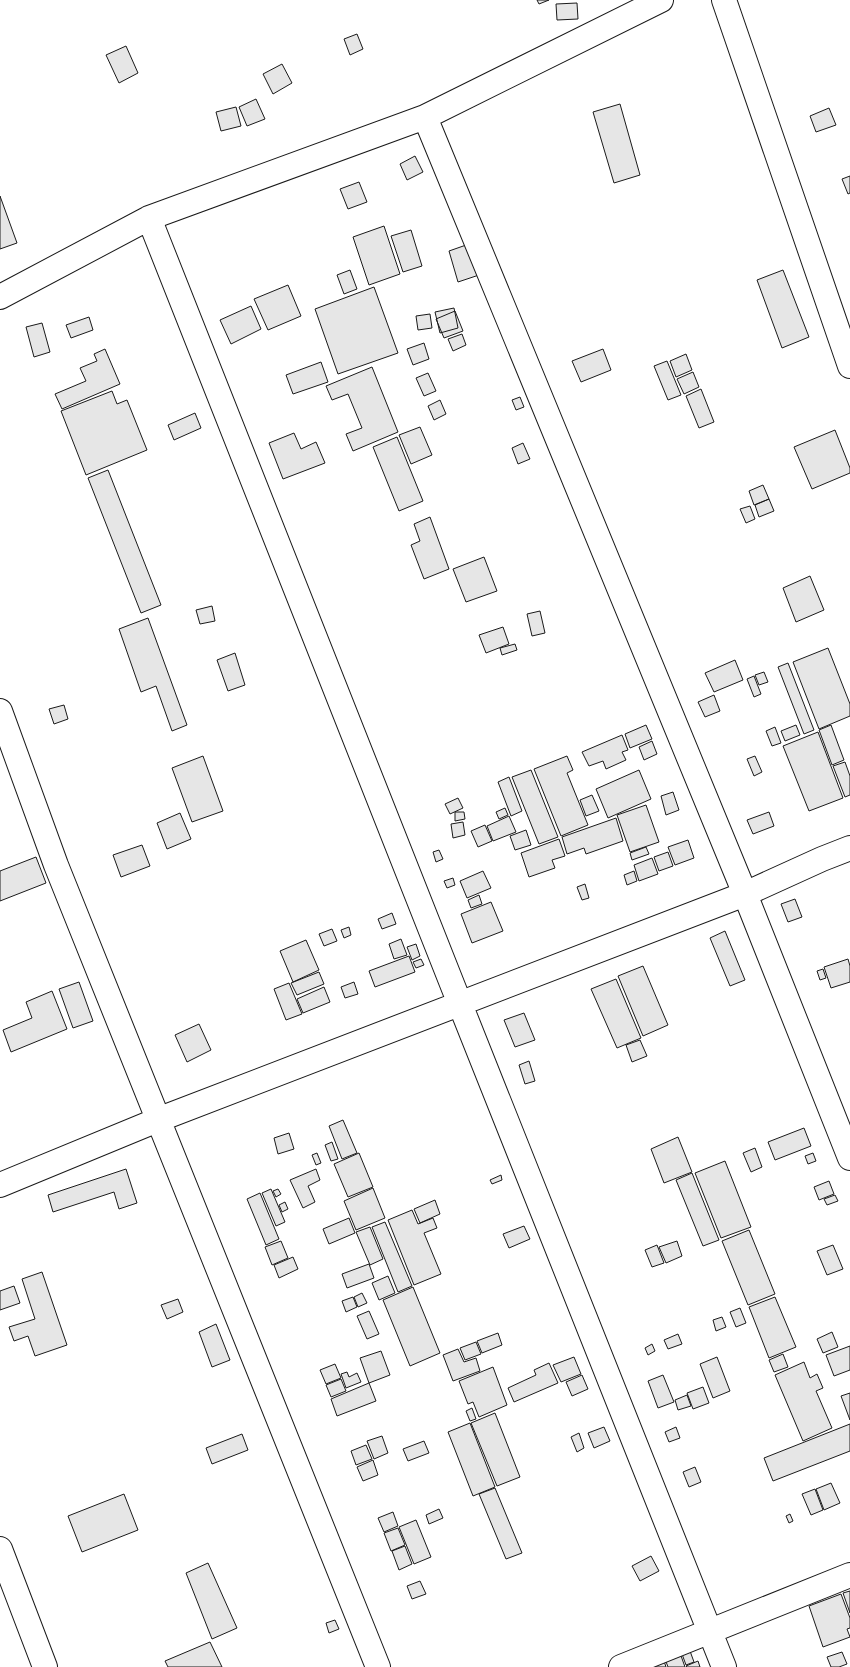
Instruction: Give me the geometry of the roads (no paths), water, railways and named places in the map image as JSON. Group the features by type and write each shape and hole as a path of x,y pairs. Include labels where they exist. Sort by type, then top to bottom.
{"street":[{"path":"0,297 149,218 425,117 661,0"},
{"path":"724,0 850,366"},
{"path":"425,117 745,894 850,1158"},
{"path":"149,218 724,1667"},
{"path":"0,710 4,735 160,1119 378,1667"},
{"path":"0,1184 160,1119 745,894 850,848"},
{"path":"0,1549 45,1667"},
{"path":"621,1667 850,1575"}]}
